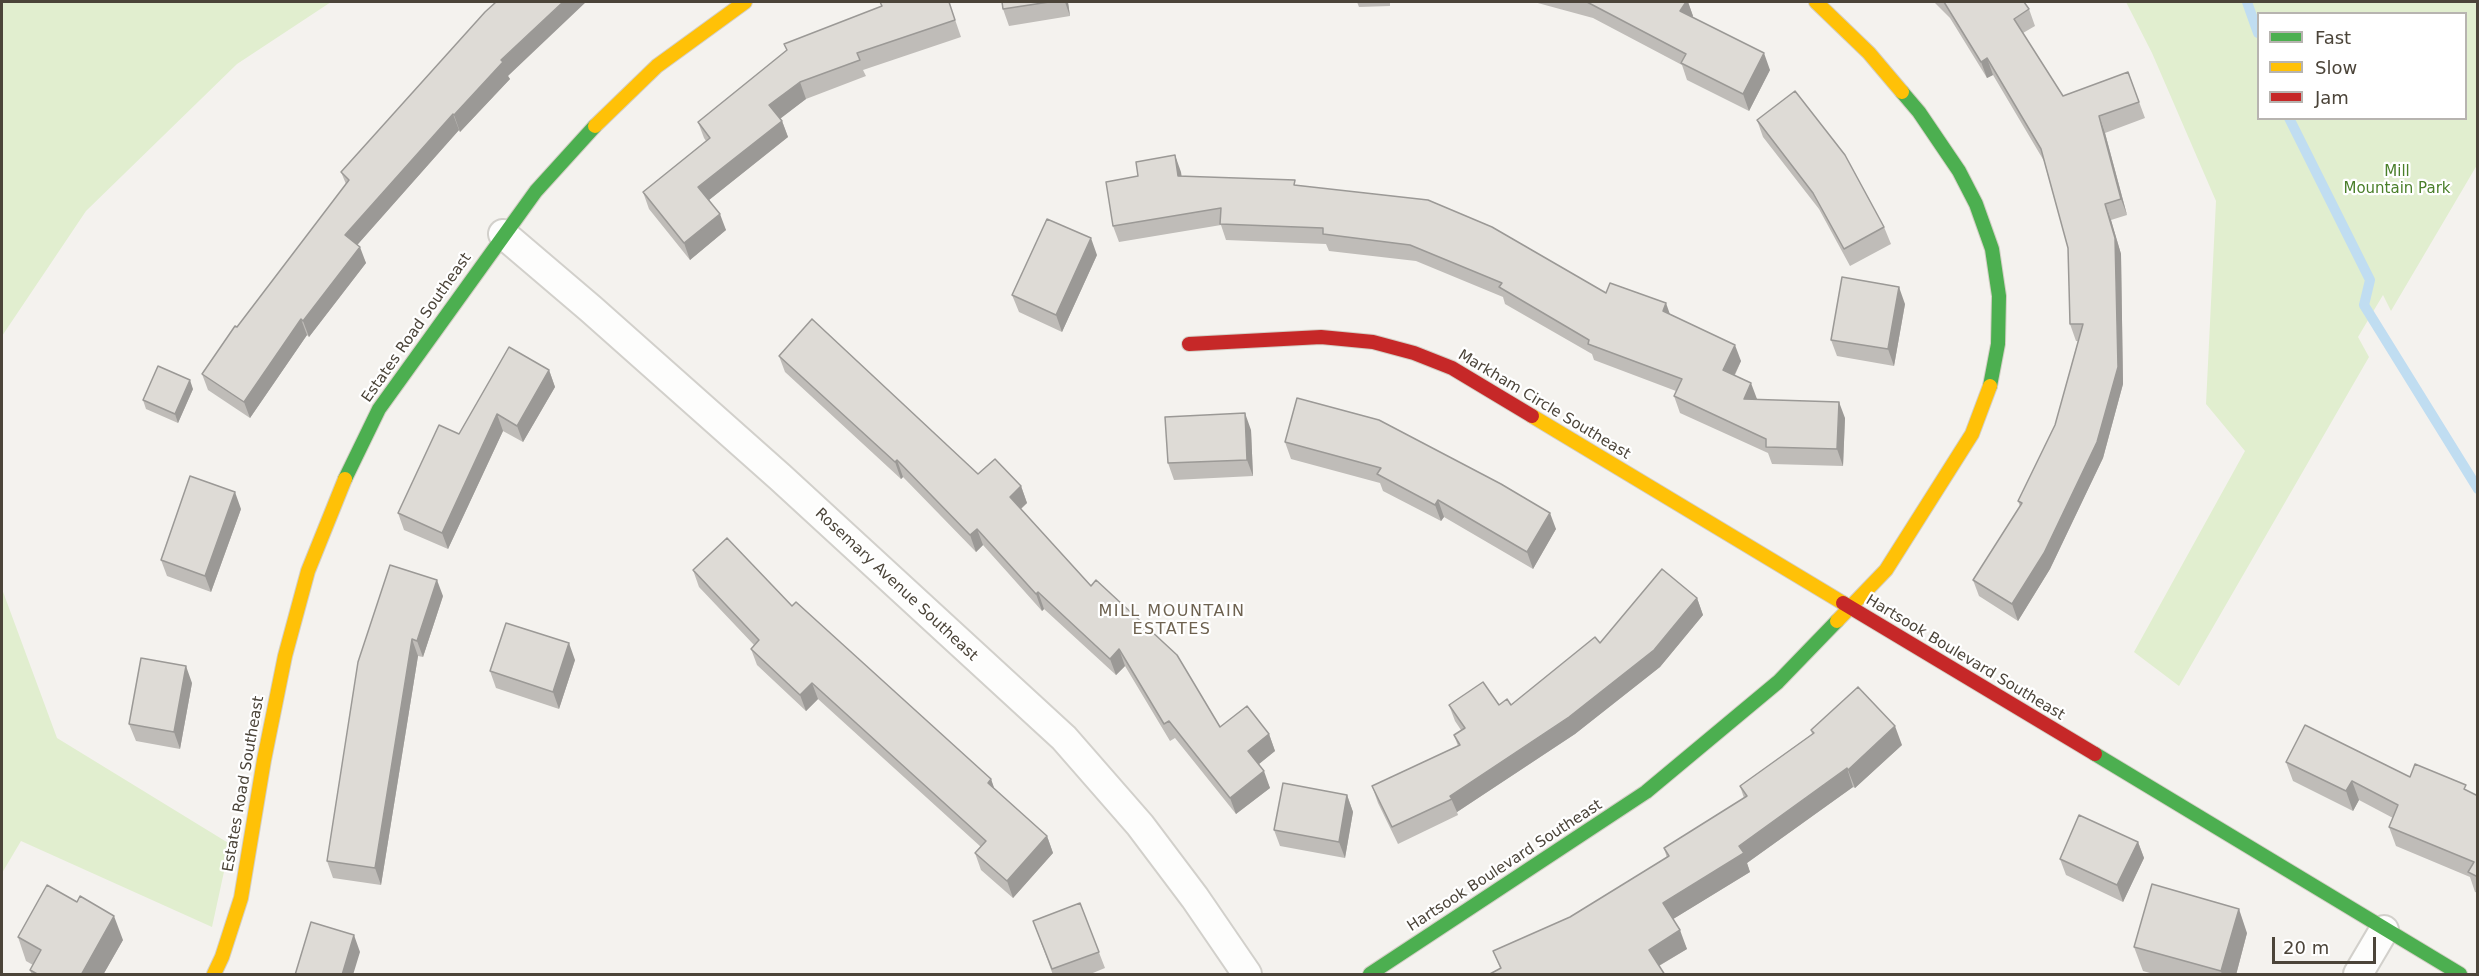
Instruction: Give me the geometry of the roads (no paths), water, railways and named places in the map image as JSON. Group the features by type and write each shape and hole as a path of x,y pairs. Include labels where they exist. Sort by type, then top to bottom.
{"street":[{"name":"Estates Road Southeast","path":"214,975 241,898 264,760 285,656 308,571 336,498 379,409 503,234 536,191 606,113 657,66 745,2"},
{"path":"1816,2 1869,53 1918,112 1959,171 1976,204 1992,249 1999,296 1998,344 1994,367 1989,390 1972,434 1886,570 1850,607"},
{"name":"Rosemary Avenue Southeast","path":"503,234 780,477 1065,738 1140,825 1195,898 1247,975"},
{"name":"Markham Circle Southeast","path":"1189,344 1321,337 1373,342 1414,353 1452,368 1850,607"},
{"name":"Hartsook Boulevard Southeast","path":"1370,975 1646,792 1778,681 1850,607 2460,975"},
{"path":"2358,975 2384,930"}],"waterway":[{"path":"2247,2 2257,30"},
{"path":"2290,120 2370,280 2364,305 2478,489"}],"district":[{"name":"MILL MOUNTAIN ESTATES","path":"1172,621"}],"park label":[{"name":"Mill Mountain Park","path":"2397,180"}]}
